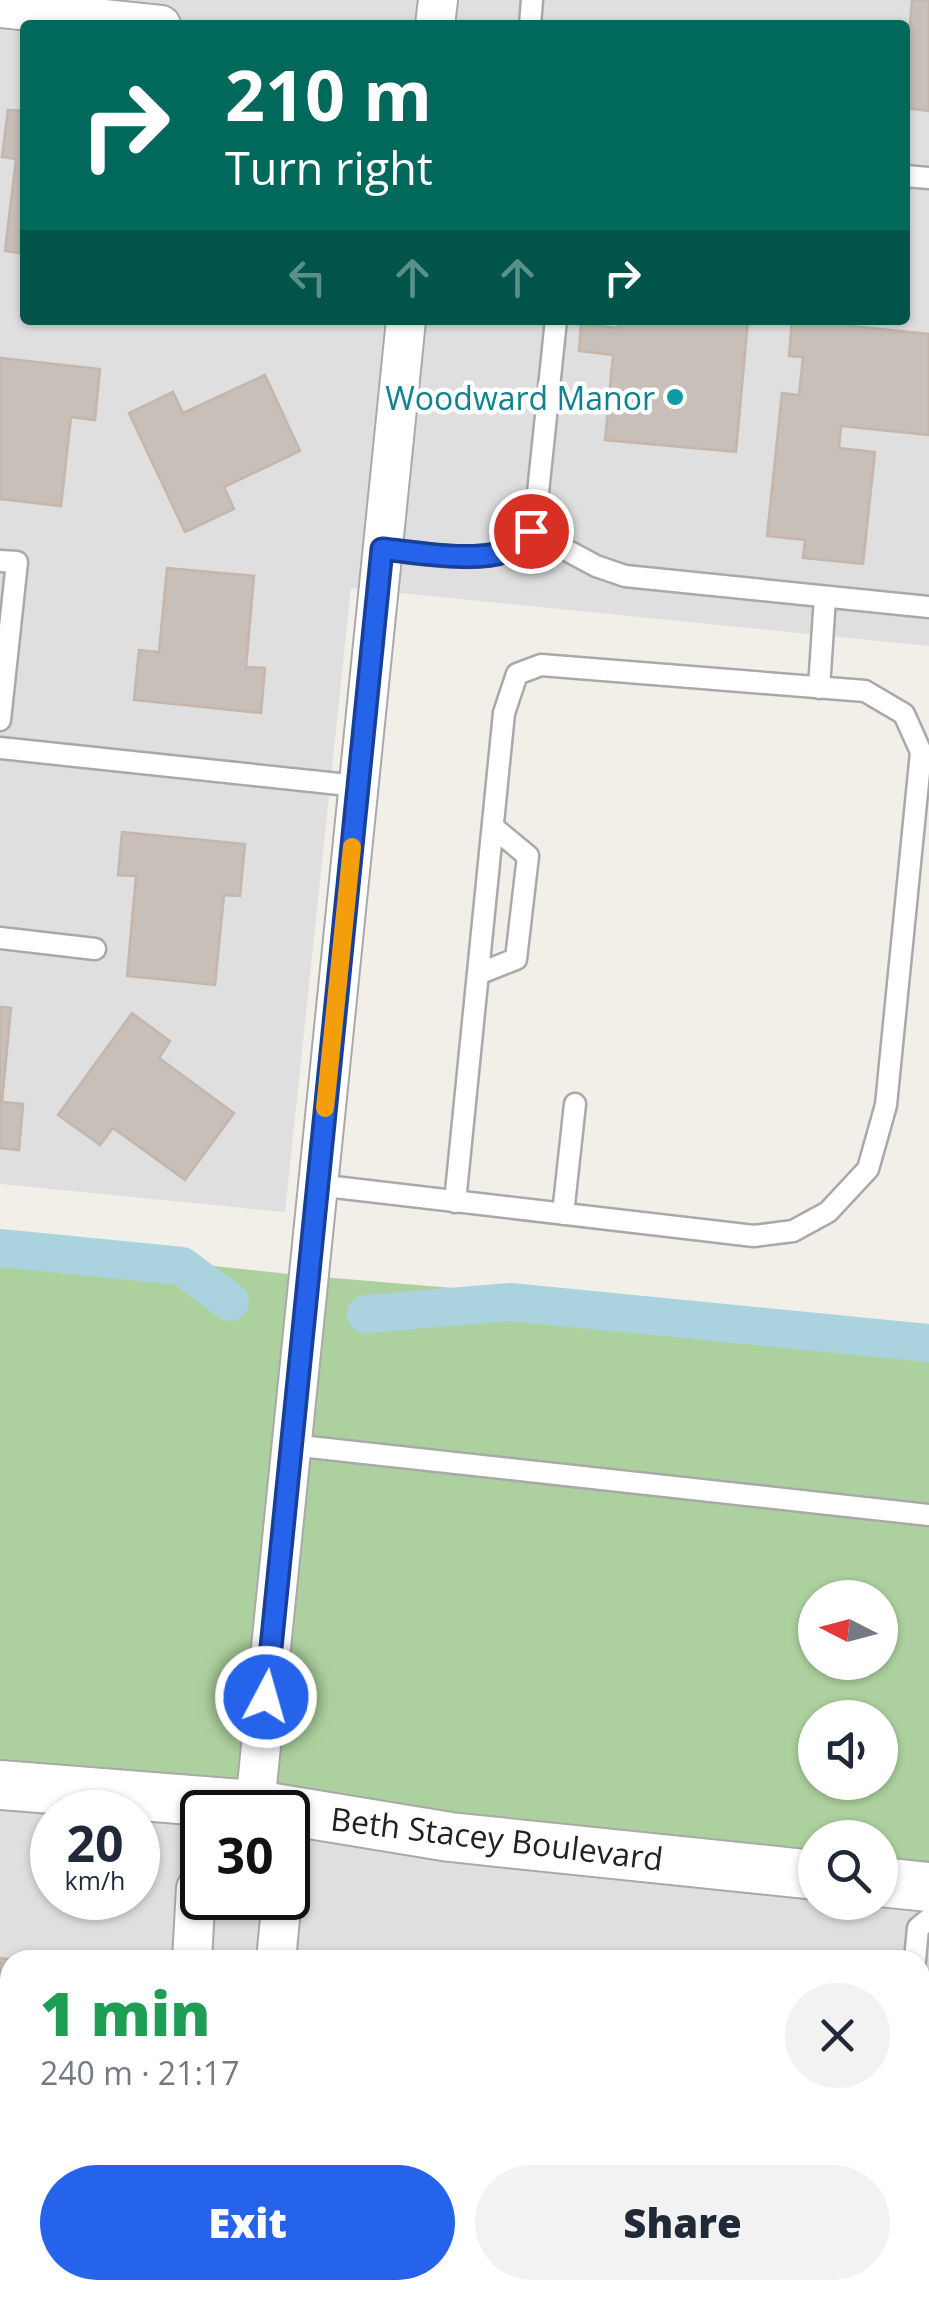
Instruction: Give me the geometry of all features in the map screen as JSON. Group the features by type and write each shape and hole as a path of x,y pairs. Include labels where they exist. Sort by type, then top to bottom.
{"street":[{"path":"0,8 114,20"},
{"path":"256,1790 405,325"},
{"name":"Beth Stacey Boulevard","path":"0,1786 180,1803"},
{"name":"Beth Stacey Boulevard","path":"310,1818 450,1837 798,1873"},
{"path":"898,1884 929,1887"},
{"path":"193,1950 194,1920"},
{"path":"277,1950 280,1920"}],"lane":[{"path":"382,549 465,557 496,554 514,548 531,531 555,325"},
{"path":"531,531 596,566 624,576 929,606"},
{"path":"0,561 16,562 0,720"},
{"path":"819,688 825,597"},
{"path":"317,1185 455,1202 754,1236 793,1231 828,1212 868,1169 886,1105 922,752 904,714 866,691 541,665 517,674 504,713 455,1202"},
{"path":"0,748 358,786"},
{"path":"478,974 516,959 528,856 493,827"},
{"path":"0,938 95,949"},
{"path":"563,1214 574,1104"},
{"path":"291,1445 929,1515"},
{"path":"916,1950 918,1928 929,1919"}],"shaded area":[{"path":"0,0 929,0 929,646 351,588 285,1212 0,1184"},
{"path":"0,1805 30,1809 30,1920 160,1920 160,1817 180,1818 180,1920 310,1920 310,1833 798,1893 798,1920 898,1920 898,1904 929,1907 929,1950 0,1950"}],"green space":[{"path":"0,1243 298,1275 929,1328 929,1869 898,1866 898,1820 798,1820 798,1855 310,1801 310,1790 215,1790 0,1766"}],"building":[{"path":"912,0 929,0 929,111 910,109"},
{"path":"8,110 20,111 20,253 5,251 16,159 2,157"},
{"name":"Woodward Manor","path":"581,325 748,325 736,452 605,440 613,355 579,351"},
{"path":"792,325 851,325 929,334 929,435 841,426 839,448 875,452 863,564 803,558 805,540 767,536 782,393 799,395 803,357 789,356"},
{"path":"0,358 100,369 95,420 71,417 61,506 0,499"},
{"path":"265,375 300,451 224,487 234,509 185,532 129,413 173,392 183,413"},
{"path":"167,568 254,576 246,667 265,668 261,713 134,700 139,650 159,652"},
{"path":"122,832 245,844 240,896 224,895 215,985 127,976 136,876 118,875"},
{"path":"0,1007 11,1008 2,1102 23,1104 19,1150 0,1148"},
{"path":"132,1013 170,1041 159,1058 234,1113 185,1180 113,1128 100,1145 58,1115"}],"waterway":[{"path":"0,1248 182,1266 230,1302"},
{"path":"366,1314 510,1302 929,1343"}],"slow traffic":[{"path":"325,1108 352,847"}],"place":[{"name":"Woodward Manor","path":"675,397"}],"route":[{"path":"266,1697 382,549 465,557 496,554 514,548 531,531"}]}
